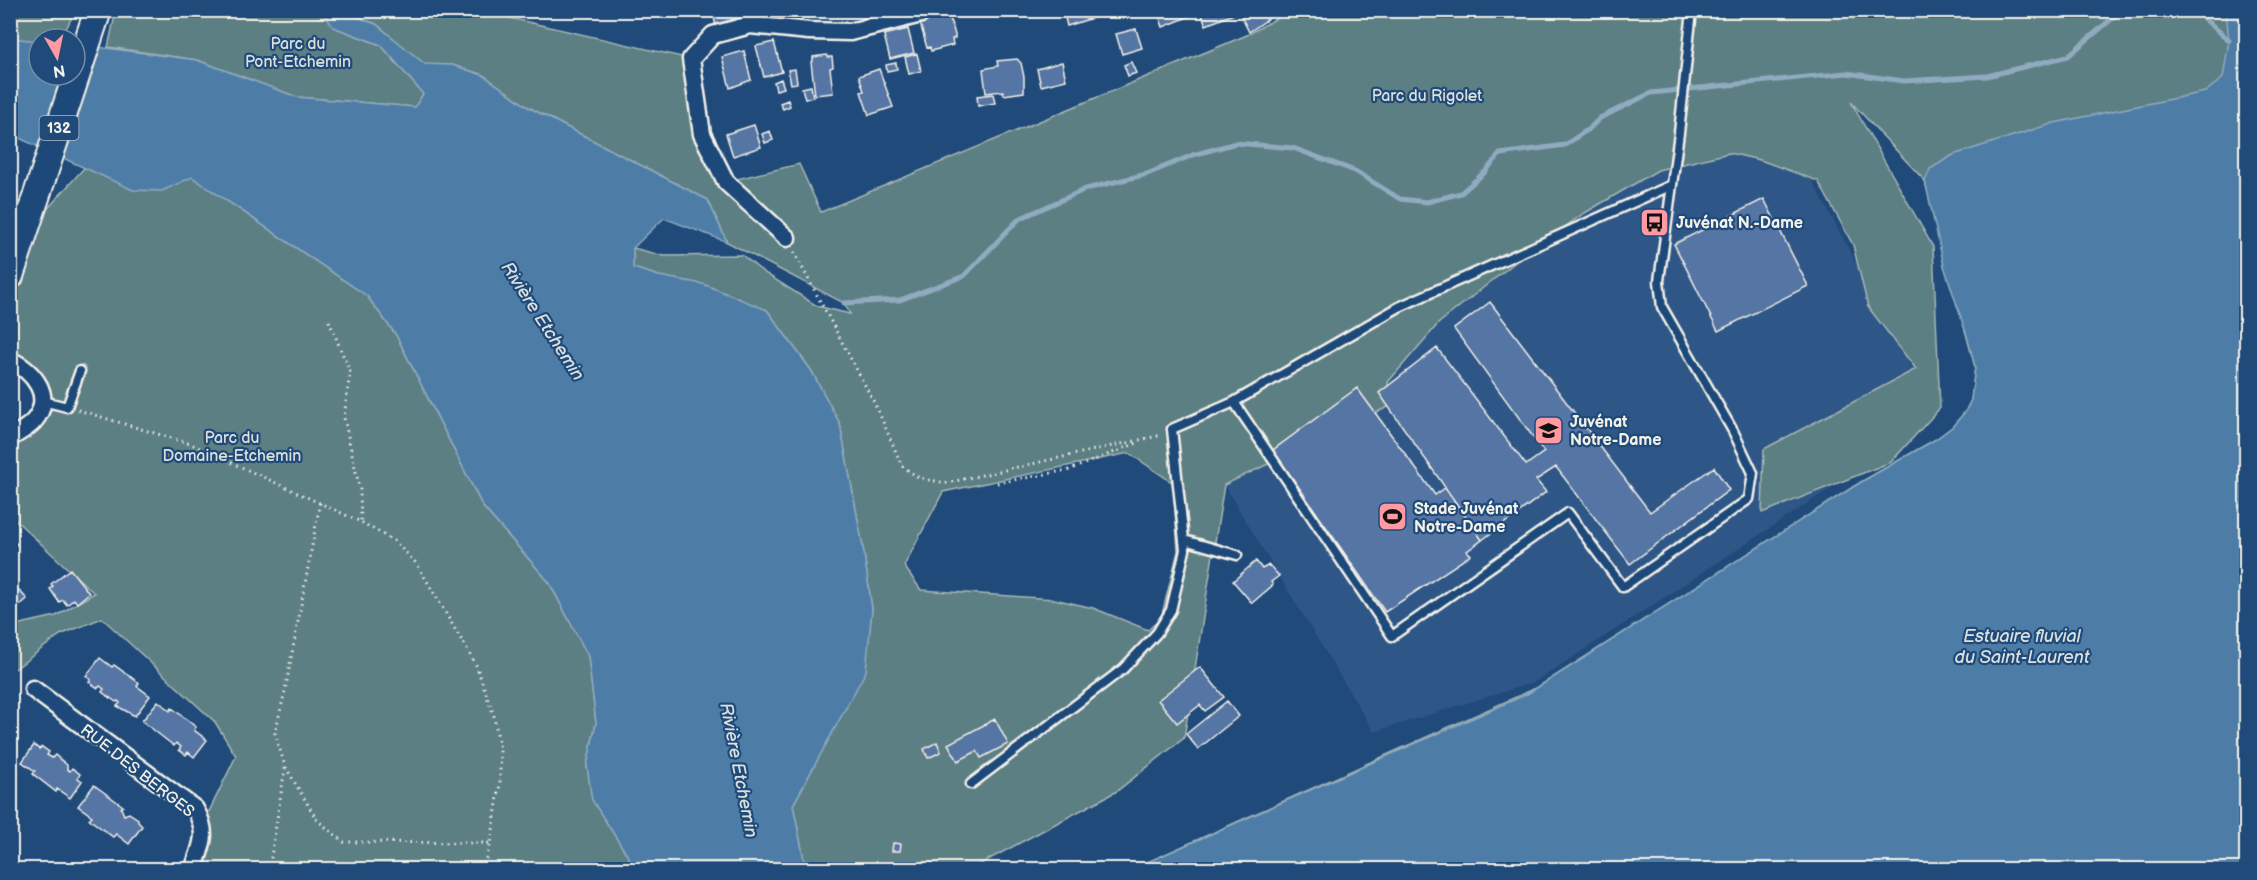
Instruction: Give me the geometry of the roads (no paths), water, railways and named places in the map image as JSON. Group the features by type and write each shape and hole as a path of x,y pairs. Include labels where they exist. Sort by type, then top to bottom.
{"main road":[{"name":"132","path":"10,276 98,12"}],"street":[{"path":"787,238 726,182 702,134 691,58 713,35 750,25 809,31 850,32 921,14 923,10"},
{"path":"10,360 33,375 44,401 35,420 10,438"},
{"name":"RUE DES BERGES","path":"33,689 195,809 203,824 204,837 193,870"}],"lane":[{"path":"1234,402 1392,636 1568,513 1623,587 1749,500 1753,473 1733,431 1662,307 1659,281 1679,133 1692,11"},
{"path":"971,784 1123,669 1157,633 1171,610 1185,550 1173,431 1234,402 1399,307 1672,185"},
{"path":"44,401 67,407 80,371"},
{"path":"1184,540 1237,555"}],"water":[{"name":"Rivière Etchemin","path":"341,11 376,24 425,64 452,65 483,75 528,107 708,200 727,242 664,218 633,248 633,268 659,276 703,284 767,310 811,370 840,424 872,609 866,671 793,805 806,869 631,869 631,861 592,800 587,766 596,723 588,656 549,582 483,507 396,335 367,296 192,177 162,191 133,190 11,136 10,38 27,40 27,87 87,87 87,46 197,60 297,97 415,107 423,94 381,45 333,27 325,15"},
{"name":"Estuaire fluvial du Saint-Laurent","path":"2226,11 2246,11 2246,869 1132,869 1527,694 1861,482 1936,439 1952,427 1965,412 1971,400 1975,367 1944,266 1925,181 1930,169 1953,155 2054,123 2205,92 2223,78 2229,40"}],"waterway":[{"path":"844,303 900,300 964,276 1019,219 1086,189 1147,174 1193,155 1236,143 1293,148 1355,171 1400,199 1427,202 1461,193 1485,172 1500,154 1565,145 1590,128 1600,118 1651,93 1846,73 1904,81 1987,76 2068,56 2122,10"},
{"path":"2194,10 2229,40"}],"place":[{"name":"Juvénat N.-Dame","path":"1655,222"},
{"name":"Juvénat Notre-Dame","path":"1549,430"},
{"name":"Stade Juvénat Notre-Dame","path":"1393,517"}],"park label":[{"name":"Parc du Pont-Etchemin","path":"298,52"},
{"name":"Parc du Rigolet","path":"1427,95"},
{"name":"Parc du Domaine-Etchemin","path":"232,446"}]}
